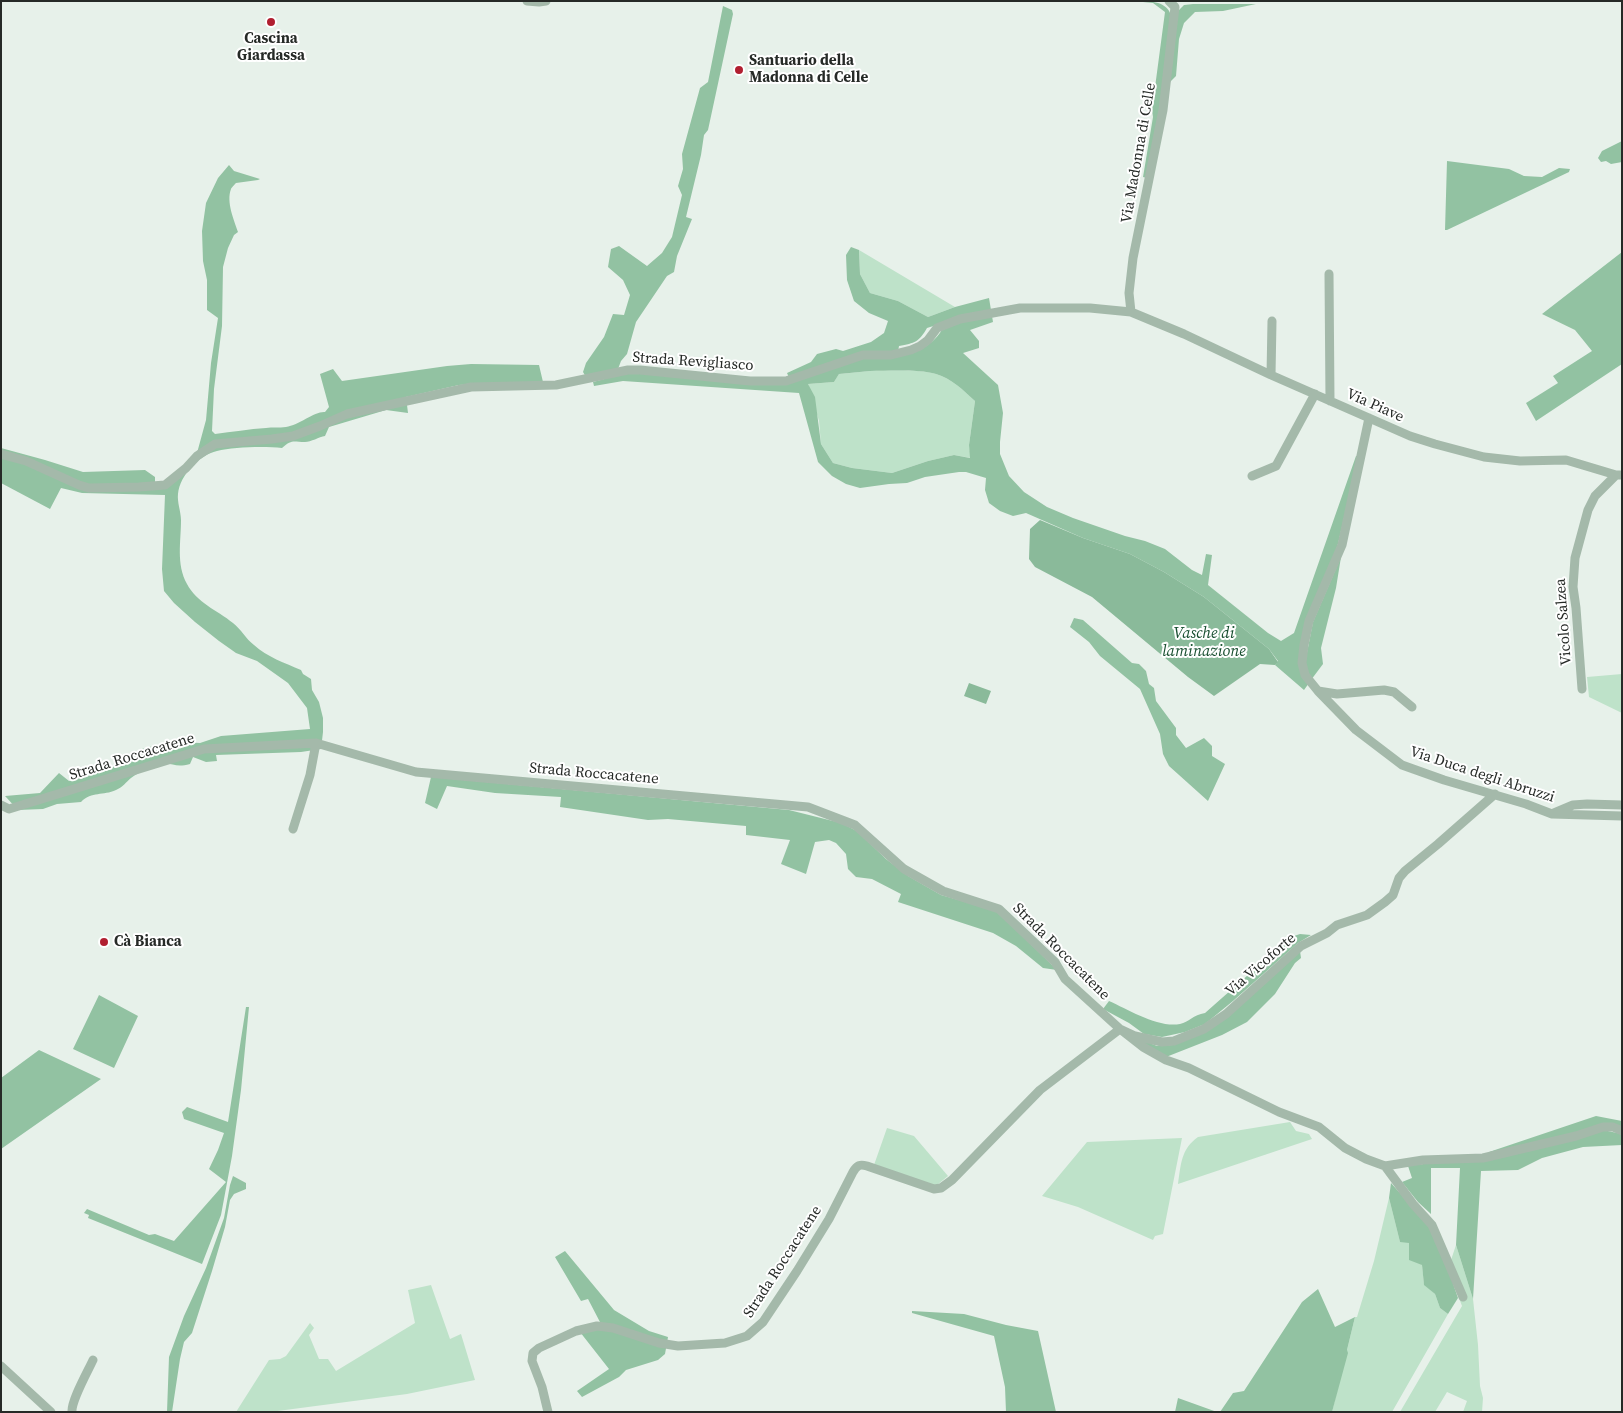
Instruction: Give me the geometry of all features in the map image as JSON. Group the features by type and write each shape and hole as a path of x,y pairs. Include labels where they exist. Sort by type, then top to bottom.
{"street":[{"path":"527,1 546,1"},
{"name":"Via Madonna di Celle","path":"1131,312 1129,293 1133,258 1164,100 1175,7 1169,1"},
{"path":"1329,274 1330,401"},
{"name":"Strada Revigliasco","path":"1,454 26,461 89,488 165,485 186,468 197,456 215,444 293,436 347,414 471,386 556,386 620,372 640,370 750,381 786,381 863,355 891,356 911,350 928,340 937,328 960,319 1020,308 1090,308 1131,312"},
{"name":"Via Piave","path":"1131,312 1184,334 1271,376 1410,436 1484,457 1520,461 1566,460 1619,475"},
{"path":"1271,376 1272,321"},
{"path":"1252,476 1276,466 1315,394"},
{"name":"Via Duca degli Abruzzi","path":"1369,418 1342,545 1309,621 1302,663 1306,675 1318,691 1356,730 1402,765 1552,814 1622,816"},
{"name":"Vicolo Salzea","path":"1582,689 1573,587 1575,558 1588,510 1596,496 1619,475"},
{"path":"1318,691 1337,694 1384,690 1394,692 1412,707"},
{"path":"293,829 310,775 316,743"},
{"name":"Strada Roccacatene","path":"1,805 9,809 204,749 316,743 416,772 808,808 855,825 904,869 943,890 999,909 1056,962 1065,979 1120,1029 1143,1046 1166,1060 1189,1068 1279,1112 1319,1127 1345,1148 1385,1166 1413,1204 1432,1225 1463,1297"},
{"name":"Via Vicoforte","path":"1120,1029 1135,1036 1162,1042 1174,1041 1204,1029 1226,1014 1300,946 1327,933 1337,925 1367,915 1385,902 1393,895 1399,878 1405,871 1495,794"},
{"path":"1552,814 1573,804 1622,805"},
{"name":"Strada Roccacatene","path":"548,1412 532,1362 533,1354 539,1348 576,1331 597,1326 613,1328 668,1346 725,1343 740,1340 751,1334 763,1322 811,1249 836,1207 857,1166 867,1166 934,1189 941,1188 952,1180 1040,1090 1120,1029"},
{"path":"1385,1166 1423,1160 1483,1158 1576,1136 1603,1127 1622,1131"},
{"path":"72,1412 71,1408 75,1398 93,1360"},
{"path":"1,1366 51,1412"}],"shaded area":[{"path":"1133,1 1156,2 1165,6 1171,15 1160,109 1147,178 1143,177 1153,117 1152,110 1165,12 1153,3"},
{"path":"1256,4 1223,11 1195,12 1184,23 1179,39 1176,76 1168,84 1177,12 1184,5"},
{"path":"723,6 732,10 733,14 708,130 704,135 686,217 692,219 677,256 674,272 667,276 636,322 627,354 621,361 618,369 586,377 583,372 586,363 604,337 613,314 624,315 630,295 623,280 608,267 611,249 619,246 647,266 662,253 672,237 682,195 678,186 683,169 682,154 700,88 708,82"},
{"path":"1622,141 1622,162 1611,164 1606,161 1601,162 1598,158 1602,151"},
{"path":"1447,161 1509,169 1524,176 1542,177 1559,168 1570,169 1569,172 1445,230"},
{"path":"229,165 234,171 260,179 236,183 231,188 229,200 238,232 234,235 228,248 223,267 222,326 214,389 212,431 215,434 286,427 325,412 329,407 320,374 333,369 342,381 471,364 539,365 543,382 459,385 406,397 408,413 386,410 329,427 325,436 310,441 291,442 282,448 249,447 217,451 197,461 186,473 178,494 181,520 180,561 187,584 196,596 239,628 251,643 276,659 301,670 303,674 311,679 312,690 319,702 323,718 321,749 301,752 216,755 217,761 206,762 193,757 190,764 181,766 163,764 147,769 135,775 118,789 89,796 81,802 57,804 43,809 18,810 5,796 40,793 59,773 69,781 124,763 142,749 169,742 200,743 221,736 310,729 307,708 288,683 257,661 236,653 219,641 174,603 164,591 162,569 165,495 82,493 61,488 50,509 1,483 1,448 83,472 145,470 155,477 155,482 164,483 197,453 206,420 211,363 218,318 207,310 207,280 203,261 202,231 206,203 218,178"},
{"path":"851,247 859,250 860,274 870,293 898,301 928,317 955,307 989,298 993,322 970,330 979,341 979,348 963,353 998,385 1003,413 1000,454 1009,476 1024,492 1047,507 1073,518 1165,549 1192,570 1202,575 1206,554 1212,555 1208,585 1268,633 1281,641 1294,633 1356,456 1358,456 1338,544 1302,646 1309,683 1304,690 1275,665 1278,661 1269,649 1204,597 1164,572 1130,554 1083,538 1026,513 1013,516 1000,511 989,503 985,490 986,478 966,472 959,472 925,477 907,483 860,488 846,484 832,476 818,462 799,393 623,381 594,386 593,382 627,373 791,382 787,373 811,362 817,354 836,349 843,351 871,342 884,333 888,321 869,313 854,301 847,280 846,255","holes":["946,322 932,342 920,349 897,357 899,346 916,341 927,328","870,371 929,372 947,378 962,389 975,401 969,445 970,458 954,455 892,473 852,468 833,463 821,444 815,397 808,384 834,382 839,374"]},
{"path":"859,250 955,307 928,317 898,301 870,293 860,274"},
{"path":"1622,252 1622,364 1536,421 1526,403 1558,383 1553,376 1592,351 1575,330 1542,314"},
{"path":"870,371 929,372 947,378 962,389 975,401 969,445 971,458 954,455 892,473 852,468 833,463 821,444 819,421 808,384 834,382 839,374"},
{"path":"1341,557 1336,588 1321,648 1323,664 1311,680 1305,663 1313,622"},
{"path":"1074,618 1083,620 1132,663 1139,664 1146,671 1149,684 1154,688 1156,701 1176,728 1176,735 1186,748 1204,738 1212,746 1212,756 1225,764 1208,801 1169,766 1163,754 1160,734 1140,689 1100,656 1089,642 1070,627"},
{"path":"1622,674 1622,713 1589,697 1587,677"},
{"path":"431,777 789,810 841,823 857,831 886,859 908,876 941,895 997,911 1057,970 1043,968 1016,946 993,933 898,902 901,894 872,879 856,877 848,869 846,854 836,843 829,840 815,842 806,874 781,864 790,840 746,835 746,826 668,819 648,820 560,807 561,797 495,793 447,786 437,809 425,803"},
{"path":"1300,934 1311,935 1298,943 1205,1024 1185,1032 1162,1037 1144,1034 1129,1023 1103,1009 1109,1001 1153,1021 1171,1025 1183,1023 1205,1013 1291,937"},
{"path":"1300,951 1301,958 1295,963 1275,994 1247,1022 1222,1035 1166,1057 1145,1044 1142,1040 1157,1046 1172,1045 1205,1031"},
{"path":"99,995 138,1016 114,1068 73,1049"},
{"path":"246,1007 249,1007 232,1156 221,1215 202,1264 88,1218 89,1215 84,1213 87,1209 149,1235 155,1234 174,1241 226,1182 209,1169 224,1133 184,1119 182,1112 187,1107 228,1122"},
{"path":"39,1050 101,1079 1,1149 1,1078"},
{"path":"1596,1116 1622,1121 1622,1128 1614,1126 1485,1155 1489,1152"},
{"path":"1290,1122 1296,1131 1309,1134 1312,1139 1178,1184 1185,1152 1198,1137"},
{"path":"887,1128 914,1136 948,1176 937,1185 929,1185 874,1165"},
{"path":"1603,1130 1622,1134 1622,1145 1583,1147 1542,1158 1518,1170 1481,1171 1473,1299 1456,1245 1460,1168 1431,1168 1431,1214 1418,1202 1402,1182 1412,1178 1408,1166 1483,1160"},
{"path":"1182,1138 1163,1234 1155,1236 1153,1240 1078,1207 1042,1196 1087,1142"},
{"path":"233,1176 246,1183 246,1189 234,1194 230,1200 225,1227 192,1333 184,1342 172,1412 167,1412 169,1357 184,1316 206,1268 224,1218"},
{"path":"1391,1183 1429,1226 1448,1269 1458,1298 1448,1314 1440,1308 1435,1294 1424,1285 1422,1265 1409,1260 1409,1243 1400,1242 1389,1198"},
{"path":"1389,1198 1400,1242 1409,1242 1422,1265 1424,1284 1435,1294 1440,1308 1448,1314 1392,1412 1332,1412 1355,1317 1357,1317 1374,1261"},
{"path":"1456,1245 1473,1299 1480,1386 1483,1398 1482,1412 1463,1412 1467,1401 1447,1392 1435,1412 1400,1412 1462,1306 1448,1269"},
{"path":"565,1251 614,1310 649,1331 668,1337 665,1354 658,1360 626,1370 619,1377 582,1397 577,1391 609,1369 580,1332 601,1324 588,1299 581,1301 555,1257"},
{"path":"431,1285 450,1339 461,1334 475,1380 407,1394 270,1412 236,1412 269,1360 280,1359 286,1356 310,1323 314,1328 309,1335 319,1359 328,1359 336,1371 415,1323 408,1290"},
{"path":"1318,1289 1335,1327 1355,1317 1347,1350 1348,1353 1332,1412 1220,1412 1233,1393 1244,1391 1302,1302"},
{"path":"912,1311 964,1314 1038,1331 1056,1412 1006,1412 1005,1387 994,1336 912,1313"},
{"path":"1178,1398 1217,1412 1175,1412"}],"water":[{"name":"Vasche di laminazione","path":"1040,520 1083,538 1130,554 1164,572 1204,597 1269,649 1278,662 1275,665 1260,664 1214,696 1188,677 1092,597 1035,567 1029,559 1030,529"},
{"path":"969,683 991,691 986,704 964,696"}],"place":[{"name":"Cascina Giardassa","path":"271,22"},
{"name":"Santuario della Madonna di Celle","path":"739,70"},
{"name":"Cà Bianca","path":"104,942"}]}
